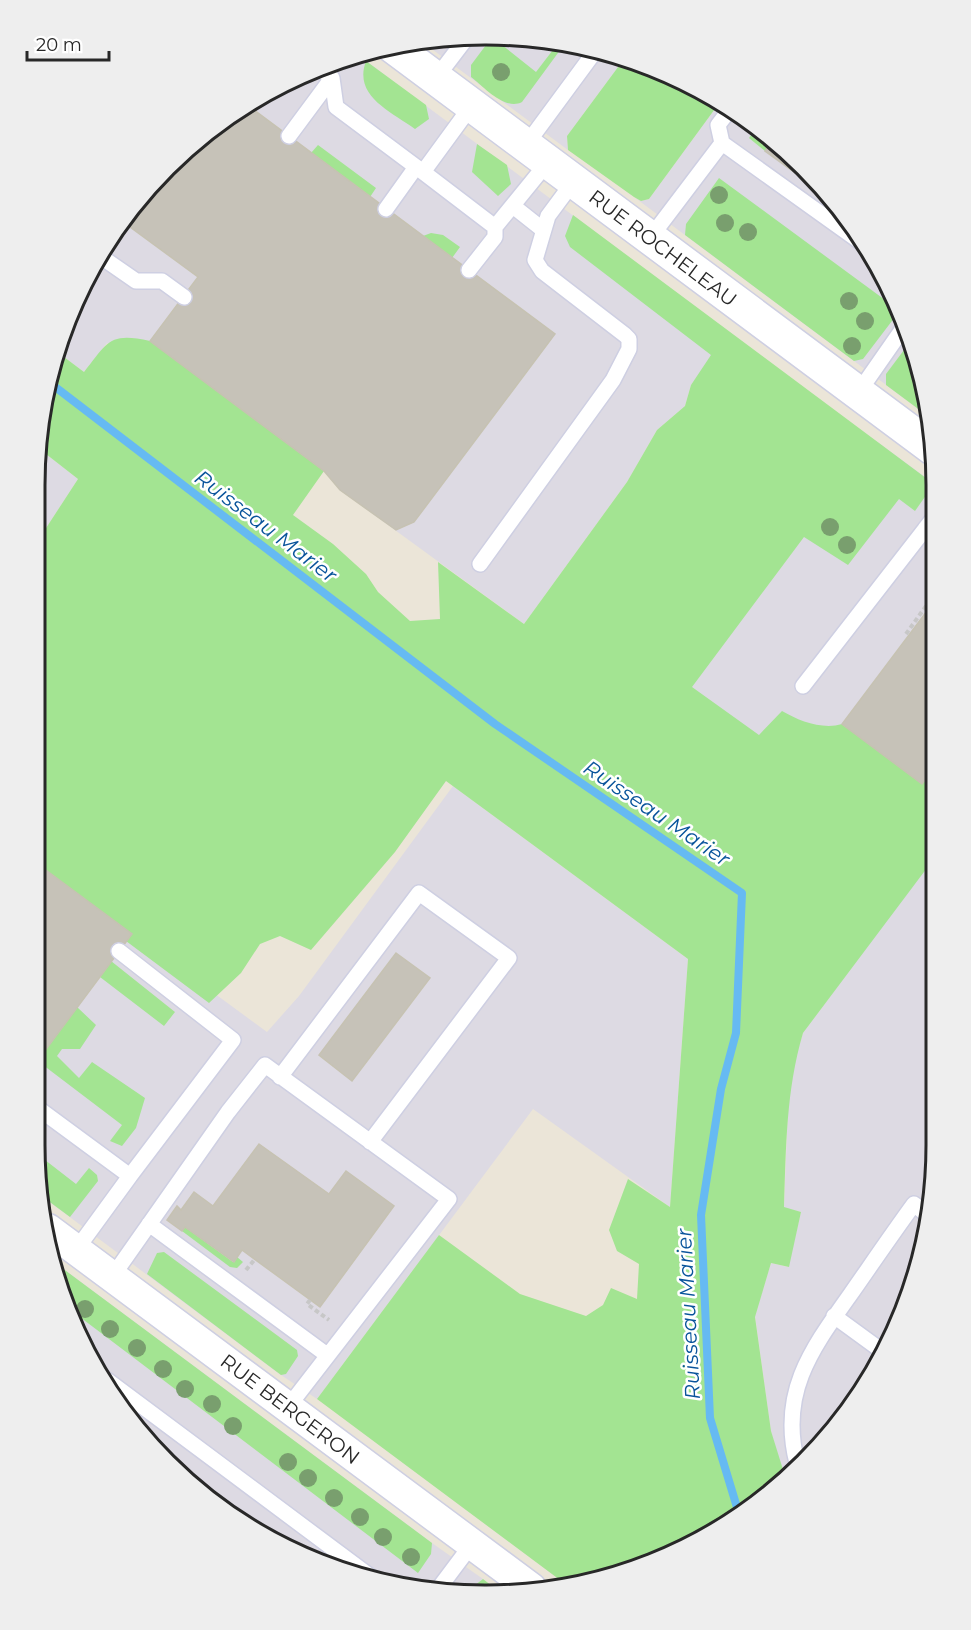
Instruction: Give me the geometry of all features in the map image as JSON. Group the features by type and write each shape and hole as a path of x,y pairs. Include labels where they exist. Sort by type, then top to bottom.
{"street":[{"name":"RUE ROCHELEAU","path":"402,53 923,441"},
{"name":"RUE BERGERON","path":"54,1233 524,1583"}],"lane":[{"path":"436,78 460,46"},
{"path":"469,270 495,237 495,227 513,206 537,154 591,58"},
{"path":"327,75 336,107 495,227"},
{"path":"289,136 321,77"},
{"path":"386,209 472,105"},
{"path":"725,116 718,125 722,143 845,231"},
{"path":"650,238 722,143"},
{"path":"480,564 613,380 629,349 629,339 625,335 538,267 535,260 542,229 548,216 574,181"},
{"path":"513,206 542,229"},
{"path":"107,261 136,281 162,281 184,297"},
{"path":"858,393 899,334"},
{"path":"803,686 926,538"},
{"path":"280,1077 419,894 509,958 370,1142"},
{"path":"76,1250 233,1040 119,951"},
{"path":"112,1276 228,1112 265,1065 449,1199 288,1407"},
{"path":"45,1114 130,1176"},
{"path":"795,1458 790,1431 794,1398 806,1361 834,1316 914,1204 921,1210"},
{"path":"149,1224 327,1355"},
{"path":"834,1316 877,1347"},
{"path":"120,1390 355,1565"},
{"path":"443,1583 472,1544"}],"path":[{"path":"906,634 926,606"},
{"path":"249,1266 255,1259"},
{"path":"310,1300 307,1304 332,1322"}],"shaded area":[{"path":"486,45 514,46 571,53 619,66 567,136 568,150 431,49"},
{"path":"366,61 729,332 691,385 685,406 657,430 627,482 524,624 340,490 324,471 107,343 84,372 64,357 68,344 90,291 104,265 136,217 154,195 195,154 241,119 291,90"},
{"path":"715,109 754,136 776,154 817,195 835,217 867,265 892,317 911,371 914,382 905,399 634,197 641,201 649,199"},
{"path":"876,441 926,477 926,856 691,687"},
{"path":"46,454 78,479 45,530"},
{"path":"453,786 688,959 670,1207 533,1109 317,1399 281,1375 49,1201 45,1144 45,869 267,1032 299,996"},
{"path":"926,868 926,1144 918,1230 903,1286 881,1339 867,1365 835,1413 782,1470 771,1431 755,1316 771,1263 788,1267 801,1212 784,1208 788,1106 795,1059 803,1033"},
{"path":"63,1269 432,1543 483,1579 476,1585 428,1581 400,1577 344,1562 291,1540 265,1526 217,1494 195,1476 154,1435 119,1389 90,1339"}],"green space":[{"path":"486,45 503,46 536,72 553,50 559,51 522,102 515,104 495,97 471,77 471,65"},
{"path":"366,61 426,105 429,119 415,129 385,109 369,93 363,73"},
{"path":"619,66 680,90 715,109 649,199 641,201 568,150 567,136"},
{"path":"752,134 768,147 765,151 749,138"},
{"path":"477,144 507,165 511,184 498,196 472,172"},
{"path":"318,145 376,188 370,197 311,153"},
{"path":"719,178 885,300 893,320 863,359 854,361 685,235 686,224"},
{"path":"573,215 926,478 926,495 915,511 899,499 848,565 804,537 692,687 759,735 782,711 811,724 835,726 842,724 922,784 926,779 926,869 803,1033 797,1054 788,1119 784,1207 801,1212 789,1267 771,1263 755,1317 771,1431 783,1469 730,1511 680,1540 627,1562 558,1579 317,1399 439,1235 520,1294 586,1316 603,1305 611,1288 637,1299 639,1264 617,1251 609,1230 628,1179 670,1207 688,959 446,781 395,852 311,950 280,936 260,944 241,973 209,1003 126,941 131,934 45,870 45,530 78,479 46,454 53,400 64,357 84,372 105,347 117,339 150,341 324,471 293,515 333,544 366,574 378,592 410,621 440,619 438,562 524,624 627,482 657,430 685,406 691,385 711,355 570,247 565,236"},
{"path":"431,233 443,235 460,247 452,258 423,236"},
{"path":"905,349 919,410 886,385 886,374"},
{"path":"111,961 175,1012 164,1026 100,977"},
{"path":"77,1007 96,1025 80,1049 62,1049 57,1056 79,1078 92,1062 145,1098 136,1128 122,1146 110,1141 122,1125 45,1067 45,1050"},
{"path":"46,1160 76,1184 89,1168 97,1175 98,1181 70,1217 49,1201"},
{"path":"185,1227 233,1262 237,1257 243,1262 237,1268 230,1267 182,1231"},
{"path":"164,1252 297,1350 298,1356 286,1374 281,1375 147,1274 157,1253"},
{"path":"63,1269 432,1543 431,1554 418,1573 81,1318"},
{"path":"483,1579 491,1585 486,1585 476,1585"}],"building":[{"path":"255,110 555,334 414,522 396,530 340,490 324,471 150,341 198,277 129,226 154,195 195,154"},
{"path":"768,147 798,175 765,151"},
{"path":"926,612 926,779 922,784 842,724"},
{"path":"45,869 132,934 45,1051"},
{"path":"396,953 430,978 352,1081 319,1055"},
{"path":"259,1144 329,1194 346,1171 394,1206 320,1307 242,1250 234,1262 185,1227 182,1231 167,1220 177,1206 181,1210 194,1192 213,1206"}],"waterway":[{"name":"Ruisseau Marier","path":"56,388 495,724 742,893 736,1033 721,1089 701,1215 710,1418 737,1506"}]}
